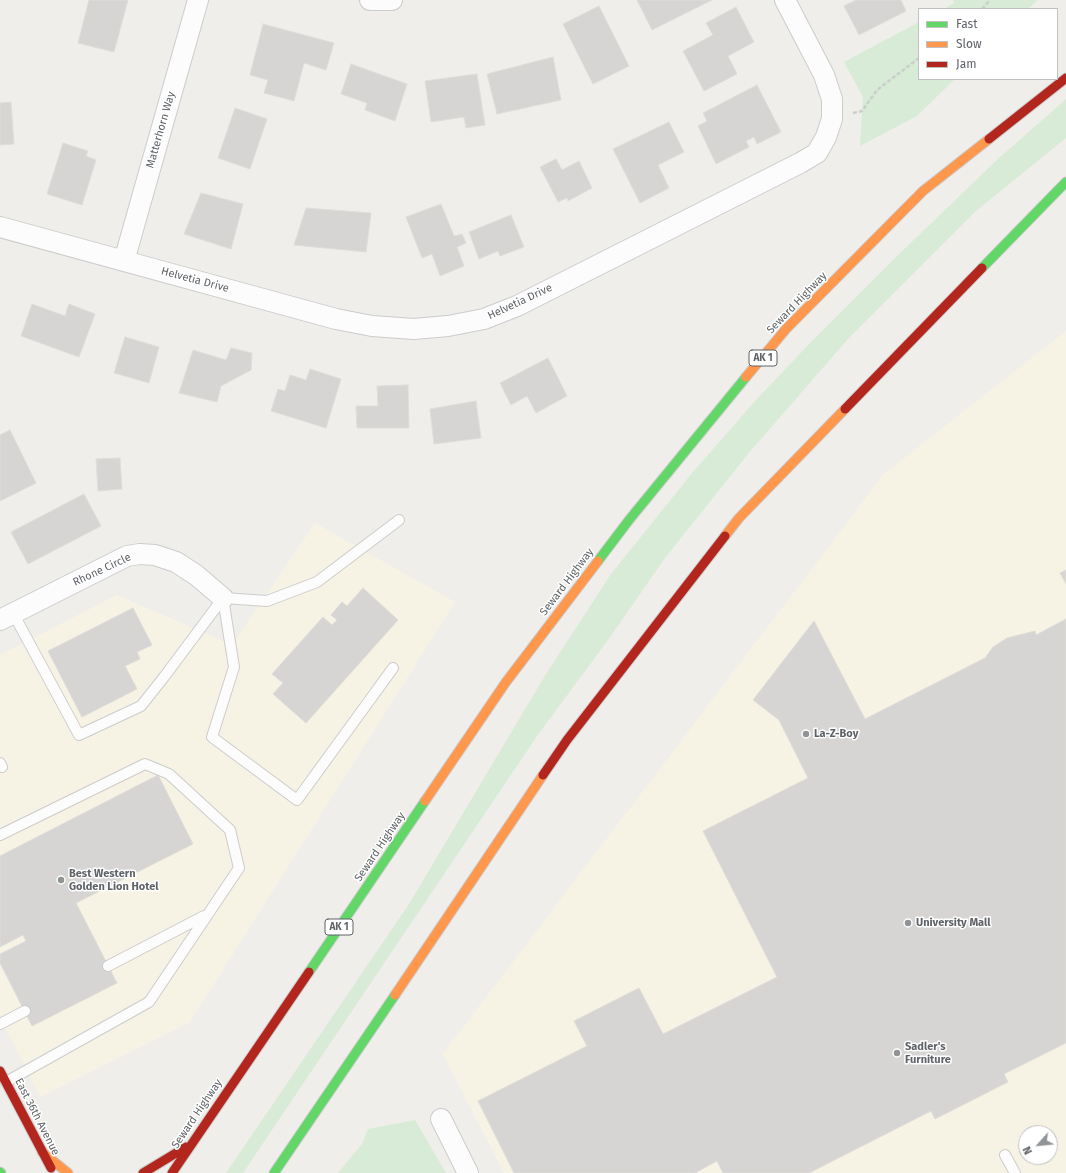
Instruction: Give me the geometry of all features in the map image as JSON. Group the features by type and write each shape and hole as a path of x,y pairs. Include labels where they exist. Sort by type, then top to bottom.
{"main road":[{"name":"Seward Highway","path":"172,1173 506,682 629,520 786,330 923,191 1066,78"},
{"path":"274,1173 567,740 739,518 1066,182"},
{"name":"East 36th Avenue","path":"0,1071 53,1173"},
{"path":"142,1173 190,1145"},
{"path":"42,1152 68,1173"}],"street":[{"name":"Matterhorn Way","path":"124,261 198,0"},
{"path":"370,0 392,0"},
{"name":"Helvetia Drive","path":"0,227 336,319 365,325 414,329 456,325 484,319 517,306 817,153 826,137 832,119 832,99 824,75 785,0"},
{"name":"Rhone Circle","path":"7,617 127,556 140,554 155,555 176,562 196,575 223,598"},
{"path":"441,1119 468,1173"}],"lane":[{"path":"223,598 267,601 317,582 399,520"},
{"path":"7,617 78,734 141,706 223,598"},
{"path":"223,598 234,667 212,737 297,800 393,668"},
{"path":"0,835 145,764 169,774 230,830 239,868 206,915 150,1002 6,1082"},
{"path":"108,966 206,915"},
{"path":"0,1024 24,1012"},
{"path":"1005,1155 1015,1173"}],"path":[{"path":"983,8 990,0"},
{"path":"832,119 862,111 877,90 918,59"}],"shaded area":[{"path":"1066,331 1066,1173 504,1173 443,1054 884,474"},
{"path":"315,523 455,602 190,1022 40,1097 0,1017 0,655 117,595 232,645"}],"green space":[{"path":"953,0 1038,0 1029,8 946,8 954,3"},
{"path":"918,23 918,80 954,80 917,116 860,146 863,97 844,62"},
{"path":"1066,99 1066,138 976,211 847,340 748,454 665,558 608,640 537,736 243,1173 226,1173 409,904 546,674 611,574 693,472 755,401 813,340 895,258 998,159"},
{"path":"415,1120 446,1173 338,1173 362,1144 368,1129"}],"building":[{"path":"89,0 128,0 114,52 78,43"},
{"path":"637,0 712,0 652,30"},
{"path":"856,0 901,0 906,11 859,35 844,6"},
{"path":"599,6 629,66 593,84 563,24"},
{"path":"736,7 754,42 728,56 737,74 704,91 683,51 713,35 706,23"},
{"path":"263,24 334,43 326,70 304,63 294,101 264,93 268,80 250,75"},
{"path":"553,57 561,100 497,114 487,74"},
{"path":"351,64 407,84 395,121 365,110 367,103 341,94"},
{"path":"477,74 485,125 466,128 464,117 431,122 425,81"},
{"path":"757,85 781,132 757,144 754,137 746,141 749,147 716,164 698,126 707,121 703,113"},
{"path":"11,102 14,144 0,145 0,103"},
{"path":"235,108 267,119 250,169 218,158"},
{"path":"669,122 684,152 658,165 669,188 640,203 613,149"},
{"path":"63,143 88,151 86,156 96,160 82,205 47,194"},
{"path":"556,159 562,170 579,161 592,188 568,201 567,198 558,202 540,167"},
{"path":"201,193 243,204 231,249 184,234"},
{"path":"441,204 454,236 462,234 466,243 457,247 464,266 440,276 432,254 422,258 406,217"},
{"path":"306,208 371,213 366,252 294,245"},
{"path":"511,215 524,247 500,256 498,251 479,259 469,232"},
{"path":"32,304 65,316 69,304 95,314 79,357 21,336"},
{"path":"125,337 159,347 149,383 114,373"},
{"path":"231,348 252,353 251,370 221,386 217,402 179,393 193,350 226,360"},
{"path":"548,358 567,396 536,413 527,396 511,405 500,383"},
{"path":"310,369 341,379 326,428 271,411 278,389 285,391 290,375 306,380"},
{"path":"408,385 409,428 357,428 356,406 378,406 377,386"},
{"path":"476,401 481,438 434,444 430,409"},
{"path":"10,430 36,483 0,501 0,435"},
{"path":"120,458 122,489 98,491 96,459"},
{"path":"84,494 101,526 28,564 11,532"},
{"path":"1066,570 1066,584 1060,573"},
{"path":"363,588 398,620 306,723 273,694 283,683 272,674 323,617 332,625 337,620 331,615 342,602 347,606"},
{"path":"133,608 152,645 137,652 140,659 125,666 137,689 82,717 48,651"},
{"name":"University Mall","path":"1066,619 1066,1043 1004,1074 1008,1082 935,1119 931,1111 809,1173 723,1173 717,1161 695,1173 514,1173 478,1101 587,1046 574,1021 639,988 663,1034 777,977 703,831 808,778 779,720 753,700 814,621 865,719 985,658 993,647 1007,638 1035,631 1036,635"},
{"name":"Best Western Golden Lion Hotel","path":"158,775 193,844 76,903 117,983 32,1026 0,963 0,954 26,941 23,935 0,947 0,856"}],"traffic: fast":[{"path":"982,268 1066,182"},
{"path":"598,561 629,520 746,377"},
{"path":"309,972 425,801"},
{"path":"274,1173 395,995"}],"traffic: slow":[{"path":"746,377 786,329 923,191 989,139"},
{"path":"725,536 739,518 845,409"},
{"path":"425,801 506,682 598,561"},
{"path":"395,995 543,775"},
{"path":"42,1152 68,1173"}],"traffic: jam":[{"path":"989,139 1066,78"},
{"path":"845,409 982,268"},
{"path":"543,775 567,740 725,536"},
{"path":"172,1173 309,972"},
{"path":"0,1071 51,1168"},
{"path":"143,1173 186,1147"}],"place":[{"name":"La-Z-Boy","path":"806,734"},
{"name":"Best Western Golden Lion Hotel","path":"61,880"},
{"name":"University Mall","path":"908,923"},
{"name":"Sadler's Furniture","path":"897,1053"}]}
